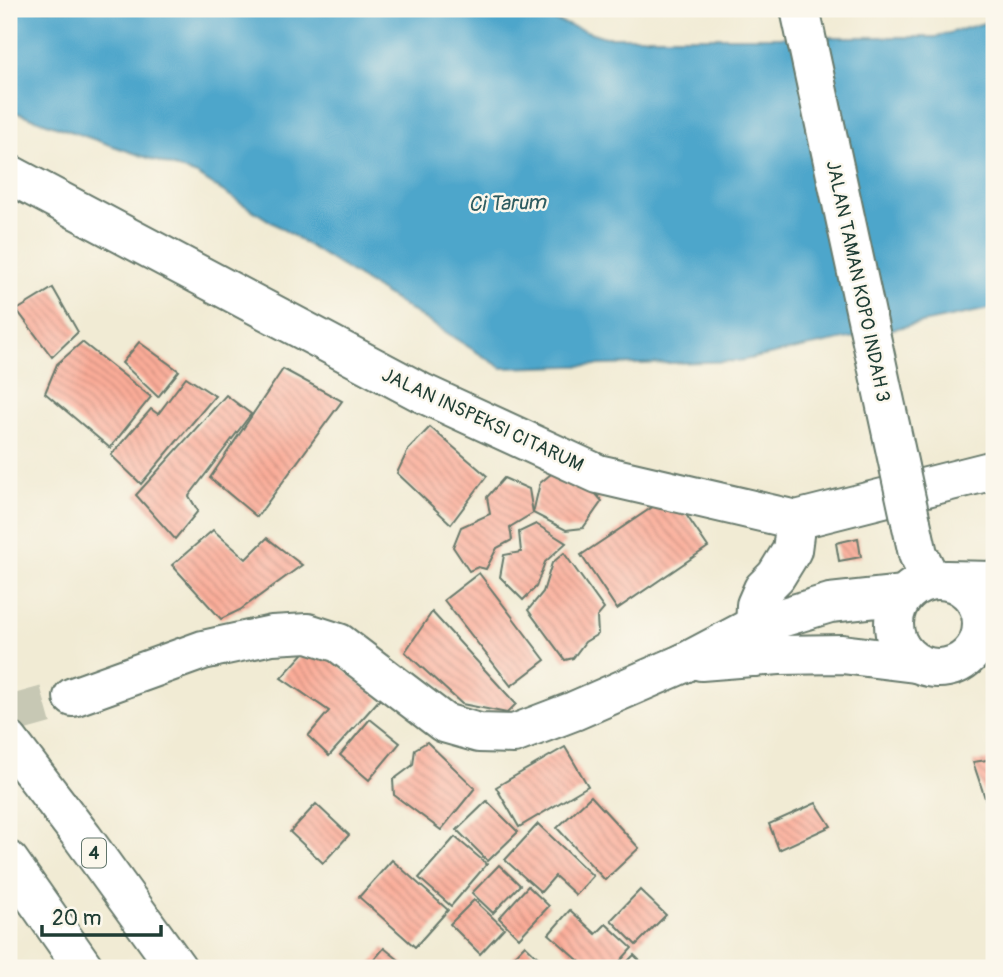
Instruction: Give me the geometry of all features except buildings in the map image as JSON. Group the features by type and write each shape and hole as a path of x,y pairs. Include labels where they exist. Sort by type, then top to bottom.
{"main road":[{"name":"JALAN TAMAN KOPO INDAH 3","path":"800,9 921,569"},
{"name":"JALAN INSPEKSI CITARUM","path":"9,174 422,393 598,474 796,520 994,470"},
{"path":"754,641 756,605 763,589 776,576 792,550 796,520"},
{"path":"754,641 915,663 929,668 945,668 960,663 972,654 987,633 980,609 972,596 961,586 921,569"},
{"path":"915,663 903,653 893,624 896,608 921,569"},
{"path":"73,697 203,650 272,635 308,633 340,643 444,723 479,733 514,734 684,663 754,641 830,603 921,569 994,581"},
{"name":"4","path":"9,741 177,968"},
{"path":"9,861 84,968"}],"water":[{"name":"Ci Tarum","path":"9,9 518,9 605,37 936,37 994,20 994,308 739,361 502,368 197,175 9,110"}],"tunnel":[{"path":"9,715 73,697"}]}
